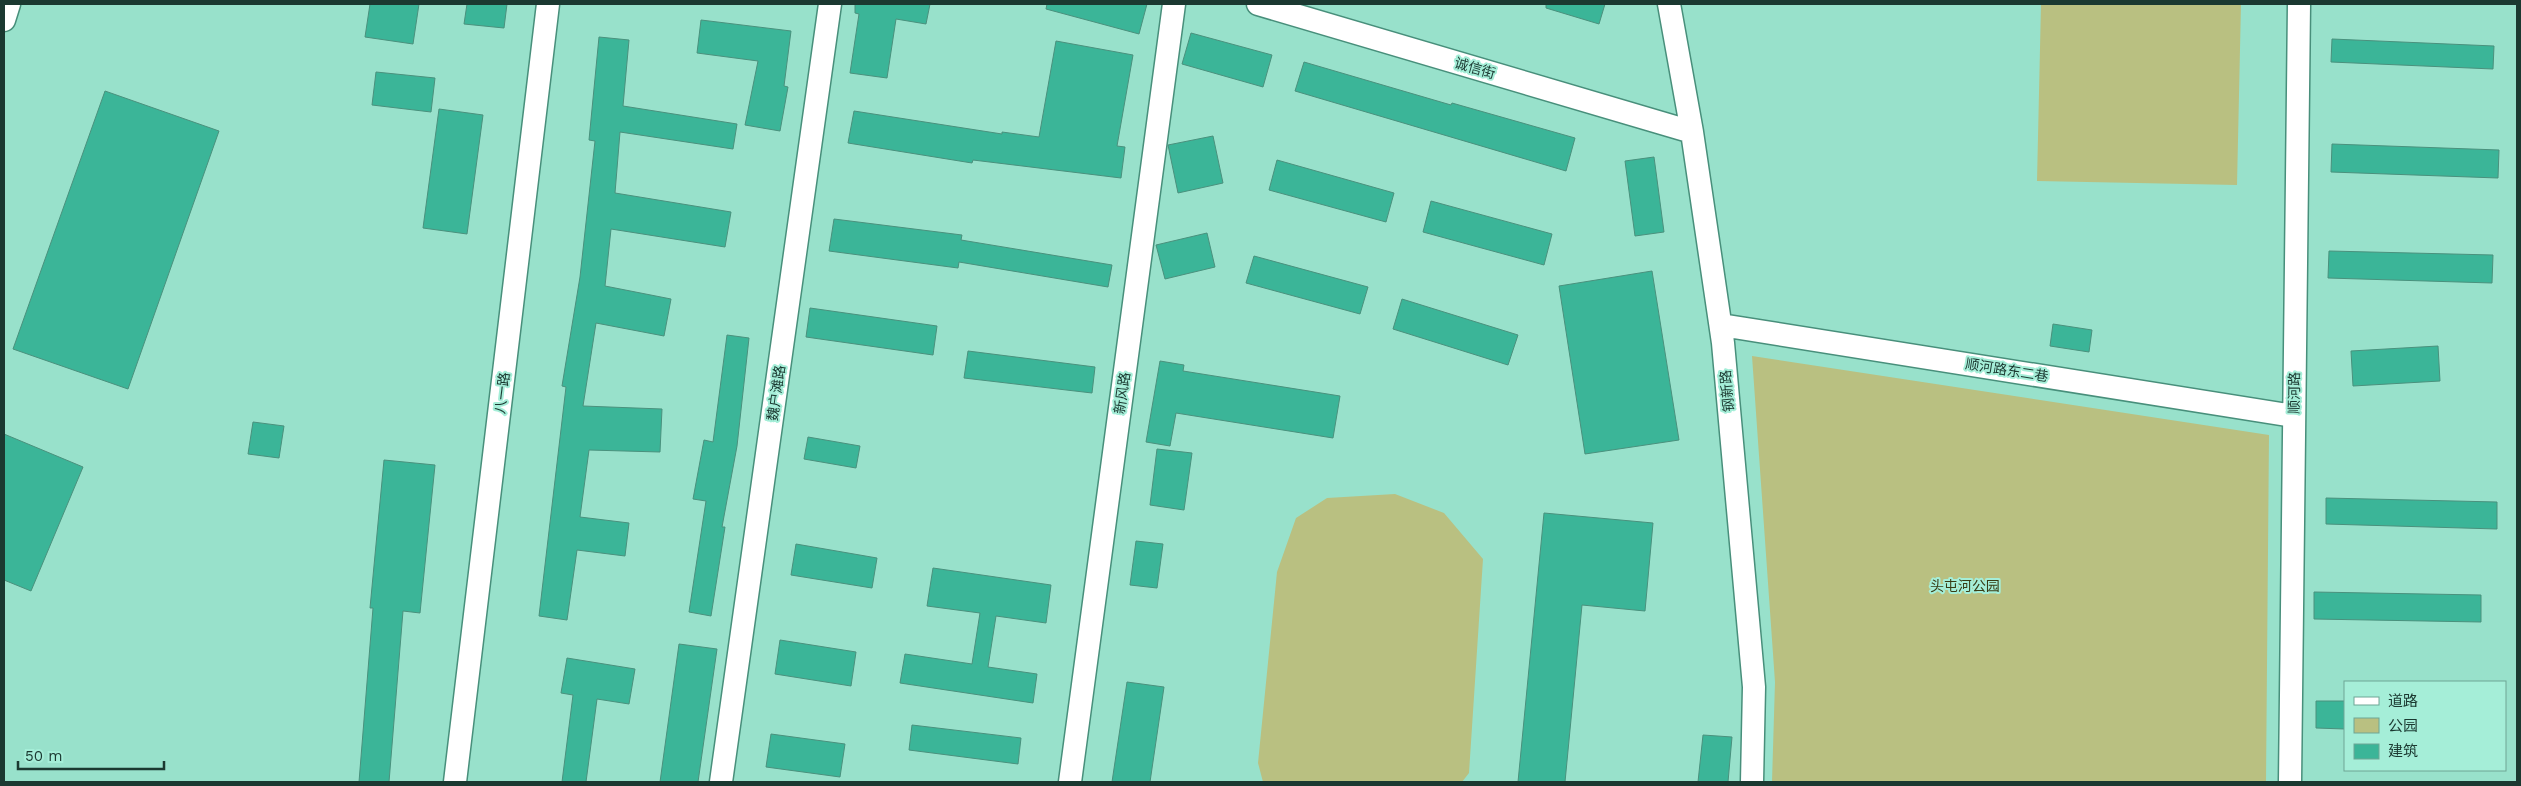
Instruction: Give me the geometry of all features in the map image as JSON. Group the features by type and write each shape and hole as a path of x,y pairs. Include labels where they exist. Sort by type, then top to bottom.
{"street":[{"path":"4,20 9,4"},
{"name":"八一路","path":"455,782 548,4"},
{"name":"魏户滩路","path":"721,782 830,4"},
{"name":"新风路","path":"1070,782 1174,4"},
{"name":"诚信街","path":"1258,4 1692,132"},
{"name":"钢新路","path":"1669,4 1692,132 1721,324 1754,688 1752,782"},
{"name":"顺河路","path":"2290,782 2299,4"},
{"name":"顺河路东二巷","path":"1721,324 2293,416"}],"green space":[{"path":"2041,4 2241,4 2237,185 2037,181"},
{"name":"头屯河公园","path":"1752,356 2269,435 2266,782 1772,782 1775,682"},
{"path":"1395,494 1444,513 1483,559 1469,773 1462,782 1263,782 1258,763 1277,572 1296,518 1327,498"}],"building":[{"path":"370,4 419,4 413,44 365,37"},
{"path":"467,4 507,4 504,28 464,24"},
{"path":"855,4 930,4 926,24 896,19 887,78 850,73 859,14 855,13"},
{"path":"1047,4 1147,4 1139,34 1046,9"},
{"path":"1546,4 1605,4 1599,24 1546,8"},
{"path":"701,20 791,31 784,86 788,87 780,131 745,125 758,61 697,53"},
{"path":"1191,33 1272,55 1263,87 1182,64"},
{"path":"599,37 629,40 623,106 737,124 733,149 620,132 615,193 731,212 725,247 611,229 605,286 671,299 664,336 596,323 583,406 662,409 660,452 589,450 580,517 629,523 625,556 577,550 567,620 539,616 566,387 562,386 580,277 595,141 589,140"},
{"path":"2332,39 2494,46 2493,69 2331,62"},
{"path":"1056,41 1133,55 1117,146 1125,147 1121,178 973,160 972,163 848,143 854,111 1002,134 1002,132 1039,137"},
{"path":"1304,62 1451,105 1452,103 1575,138 1566,171 1295,91"},
{"path":"376,72 435,78 431,112 372,105"},
{"path":"105,91 219,131 128,389 13,349"},
{"path":"439,109 483,115 467,234 423,228"},
{"path":"1213,136 1223,183 1178,193 1168,145"},
{"path":"2332,144 2499,150 2498,178 2331,172"},
{"path":"1654,157 1664,232 1635,236 1625,161"},
{"path":"1277,160 1394,193 1386,222 1269,190"},
{"path":"1431,201 1552,234 1544,265 1423,232"},
{"path":"834,219 962,235 961,240 1112,265 1108,287 959,262 958,268 829,251"},
{"path":"1207,233 1215,267 1165,279 1156,245"},
{"path":"2329,251 2493,255 2492,283 2328,278"},
{"path":"1254,256 1368,287 1360,314 1246,283"},
{"path":"1652,271 1679,440 1585,454 1559,286"},
{"path":"1402,299 1518,335 1508,365 1393,329"},
{"path":"810,308 937,326 933,355 806,337"},
{"path":"2053,324 2092,330 2089,352 2050,346"},
{"path":"727,335 749,338 737,446 722,527 725,527 711,616 689,612 706,501 693,499 704,440 713,442"},
{"path":"2438,346 2440,381 2353,386 2351,351"},
{"path":"968,351 1095,367 1092,393 964,378"},
{"path":"1160,361 1184,365 1183,371 1340,396 1333,438 1176,413 1170,446 1146,442"},
{"path":"253,422 284,426 279,458 248,454"},
{"path":"4,434 83,467 31,591 4,580"},
{"path":"808,437 860,446 856,468 804,459"},
{"path":"1157,449 1192,453 1184,510 1150,505"},
{"path":"384,460 435,465 420,613 403,611 389,782 359,782 373,608 370,608"},
{"path":"2326,498 2497,502 2497,529 2326,524"},
{"path":"1544,513 1653,523 1645,611 1582,605 1565,782 1518,782"},
{"path":"1136,541 1163,544 1157,588 1130,585"},
{"path":"796,544 877,558 872,588 791,575"},
{"path":"933,568 1051,585 1046,623 996,616 988,667 1037,674 1033,703 900,683 905,654 972,664 980,613 927,606"},
{"path":"2314,592 2481,595 2481,622 2314,619"},
{"path":"780,640 856,652 851,686 775,674"},
{"path":"679,644 717,649 698,782 660,782"},
{"path":"567,658 635,669 629,704 597,699 586,782 562,782 573,695 561,693"},
{"path":"1127,682 1164,687 1150,782 1112,782"},
{"path":"2316,701 2344,701 2344,729 2316,728"},
{"path":"912,725 1021,738 1018,764 909,750"},
{"path":"771,734 845,744 840,777 766,767"},
{"path":"1703,735 1732,737 1728,782 1698,782"}]}
